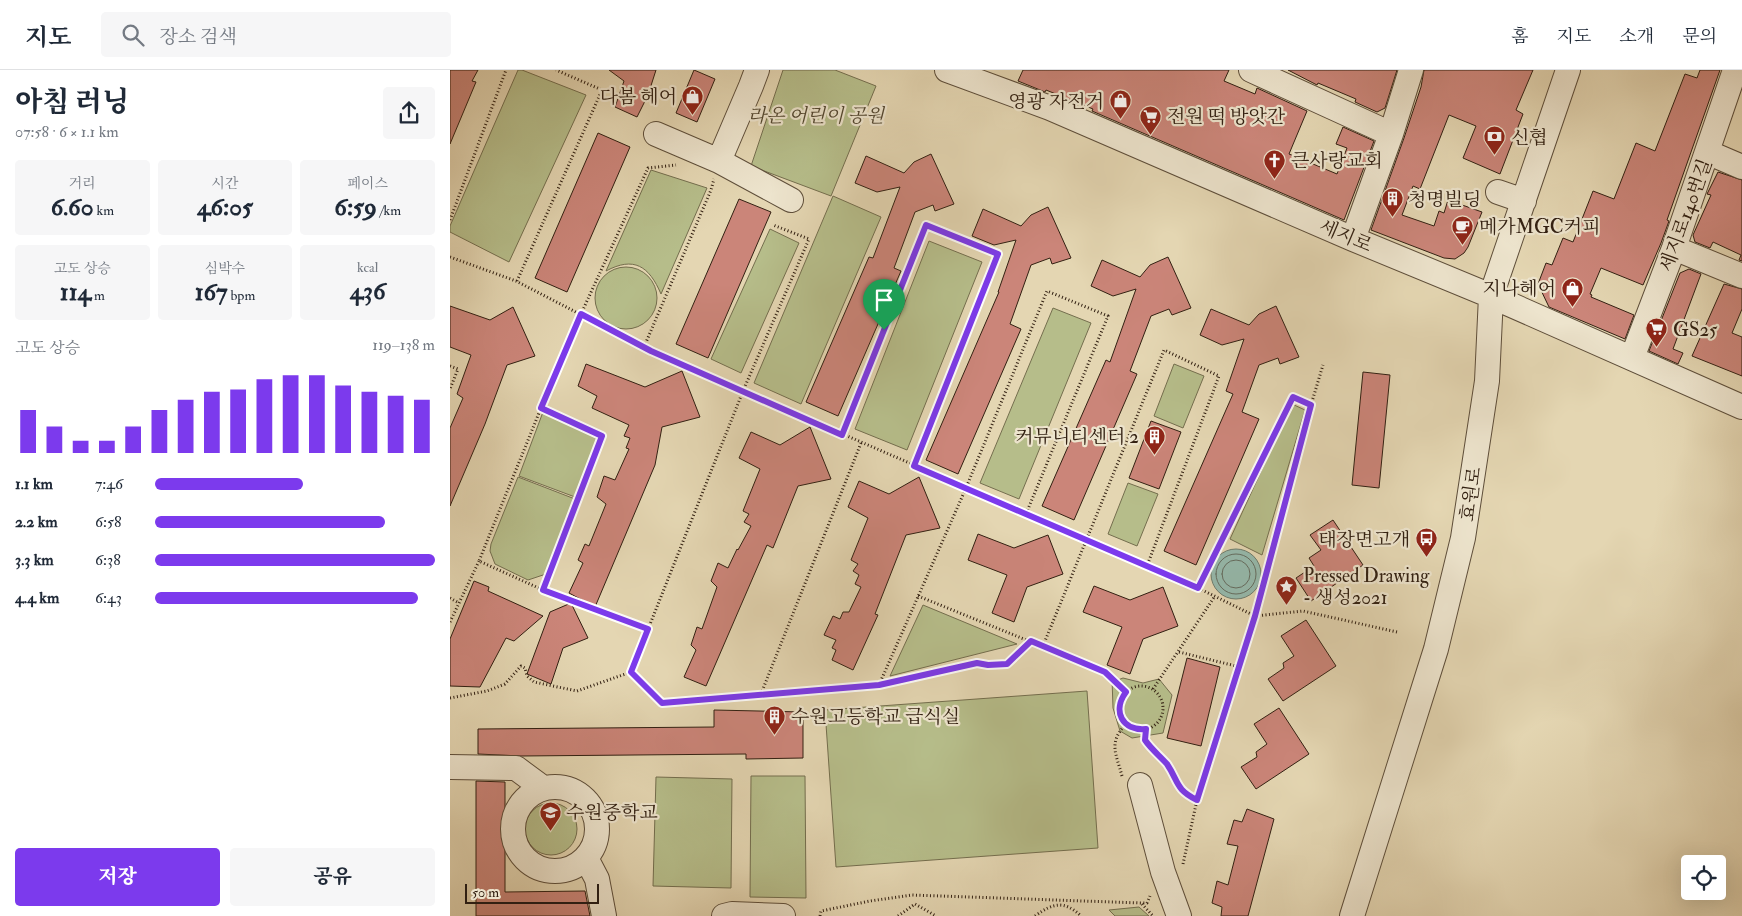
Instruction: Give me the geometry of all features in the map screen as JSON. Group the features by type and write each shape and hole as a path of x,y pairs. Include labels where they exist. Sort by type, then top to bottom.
{"street":[{"path":"719,161 756,70"},
{"name":"세지로","path":"947,70 1050,108 1353,239 1491,296 1742,407"},
{"path":"1251,70 1391,134"},
{"path":"1353,239 1391,134 1411,70"},
{"name":"효원로","path":"1352,916 1436,649 1463,538 1487,381 1491,296 1568,70"},
{"name":"세지로140번길","path":"1632,358 1674,248 1735,70"},
{"path":"656,134 719,161 791,200"},
{"path":"1707,152 1742,167"},
{"path":"1498,192 1524,201"},
{"path":"1674,248 1742,276"},
{"path":"450,766 516,768 543,788"},
{"path":"1140,785 1179,916"},
{"path":"556,786 570,789 591,806 596,819 597,832 594,846 586,858 575,867 561,872 546,871 533,866 522,857 515,844 512,830 514,816 520,804 530,794 543,788 556,786"},
{"path":"586,858 597,879 604,916"},
{"path":"724,916 732,914 783,916"}],"path":[{"path":"450,220 506,70"},
{"path":"516,281 602,90 556,70"},
{"path":"644,347 711,190 719,161"},
{"path":"450,622 479,561 581,314 648,168 684,165"},
{"path":"450,698 474,694 505,684 521,666 525,668 527,676 534,682 577,691 631,672 742,391 809,239 773,224"},
{"path":"842,435 926,225 998,254 914,466"},
{"path":"450,257 516,281 644,347 842,435 1198,588 1255,616 1303,611 1397,632"},
{"path":"879,685 966,488 1047,291 1108,316 1026,514"},
{"path":"1043,646 1164,350 1219,376 1147,566"},
{"path":"1167,880 1178,875 1182,868 1197,800 1255,616 1311,405 1324,365"},
{"path":"450,366 458,369 450,389"},
{"path":"1198,588 1293,397 1311,405"},
{"path":"541,408 602,436 543,590"},
{"path":"761,694 861,443"},
{"path":"479,561 543,590 648,629"},
{"path":"918,596 1105,672 1126,692"},
{"path":"1153,690 1163,672 1179,652 1215,596"},
{"path":"450,598 459,603"},
{"path":"631,672 662,703 879,685 977,663 988,665 1007,664 1031,641"},
{"path":"1179,652 1240,667"},
{"path":"1139,686 1153,690 1162,701 1163,708 1158,722 1146,729 1132,728 1126,724 1119,712 1119,704 1126,692 1139,686"},
{"path":"1120,731 1126,724"},
{"path":"1146,729 1145,740 1167,765 1178,786 1187,795 1197,800"},
{"path":"820,916 821,911 912,895 1117,901"},
{"path":"1141,903 1153,916"},
{"path":"898,916 915,904 936,916"},
{"path":"1035,916 1045,908 1059,904 1072,907 1081,916"}],"green space":[{"path":"518,70 586,95 509,262 450,232 450,226"},
{"name":"라온 어린이 공원","path":"783,70 835,70 876,86 831,196 751,166"},
{"path":"651,170 707,188 661,294 651,276 640,266 625,264 606,271"},
{"path":"833,196 881,217 801,404 754,383"},
{"path":"770,229 799,243 741,373 711,359"},
{"path":"929,241 982,262 907,450 855,429"},
{"path":"626,267 638,270 648,276 654,286 657,298 654,310 648,320 638,326 626,329 614,326 604,320 598,310 595,298 598,286 604,276 614,270"},
{"path":"1053,308 1091,323 1019,499 980,483"},
{"path":"1174,364 1204,376 1183,428 1154,416"},
{"path":"1292,404 1305,410 1262,555 1230,539"},
{"path":"543,412 599,437 575,497 519,476"},
{"path":"518,477 575,499 546,574 528,580 495,564 490,551 491,544"},
{"path":"1128,483 1158,494 1137,546 1108,534"},
{"path":"923,605 1017,644 890,676"},
{"path":"1123,678 1143,683 1159,679 1172,695 1163,733 1132,738 1120,731 1113,708 1112,679 1118,680"},
{"path":"1087,691 1098,848 836,867 825,710"},
{"path":"751,776 805,776 806,898 750,897"},
{"path":"656,777 732,779 731,888 653,886"},
{"path":"551,803 561,805 569,811 575,819 577,829 575,839 569,847 561,853 551,855 541,853 533,847 527,839 525,829 527,819 533,811 541,805"},
{"path":"1139,907 1149,916 1115,916 1109,910"}],"water":[{"path":"1231,549 1241,549 1254,556 1261,569 1261,579 1254,592 1241,599 1231,599 1222,595 1215,588 1211,579 1211,569 1215,560 1222,553"}],"building":[{"path":"450,70 478,70 472,81 476,82 450,144"},
{"path":"609,70 656,70 648,95 637,117 615,107 624,81"},
{"path":"694,70 715,79 697,122 676,113"},
{"path":"1023,70 1229,70 1224,81 1255,94 1257,88 1307,111 1289,154 1337,174 1347,148 1336,144 1343,127 1374,141 1344,220 1092,111 1093,109 1018,81"},
{"path":"1288,70 1397,70 1385,108 1377,112 1355,102 1356,99 1318,83 1317,85"},
{"path":"1424,70 1533,70 1516,110 1523,114 1500,174 1463,158 1476,126 1449,115 1420,189 1413,186 1402,215 1434,226 1439,211 1444,213 1448,200 1482,212 1468,247 1464,253 1455,259 1444,258 1371,230 1421,87"},
{"path":"1700,70 1720,70 1667,220 1669,221 1643,285 1601,268 1590,294 1592,295 1591,297 1634,315 1625,339 1549,307 1538,284 1546,263 1552,265 1563,238 1573,242 1593,191 1614,199 1636,143 1655,151 1685,74 1697,78"},
{"path":"598,133 630,147 567,292 535,278"},
{"path":"931,154 954,204 935,211 933,205 915,212 894,268 901,271 838,416 806,402 869,257 873,258 900,187 877,192 855,183 866,156 904,173 914,162"},
{"path":"1718,172 1742,180 1742,261 1739,260 1741,255 1713,242 1710,248 1695,242 1693,235 1711,195 1707,194"},
{"path":"739,199 771,212 708,358 676,344"},
{"path":"1048,207 1071,258 1052,264 1050,258 1031,265 1010,324 1021,329 958,474 926,460 999,292 1016,240 994,245 972,236 983,209 1021,226 1031,215"},
{"path":"1168,257 1191,308 1172,315 1169,309 1151,316 1130,371 1137,374 1074,520 1042,506 1106,360 1110,362 1136,289 1113,296 1091,286 1102,260 1140,277 1150,265"},
{"path":"1689,269 1701,274 1673,349 1683,353 1678,364 1649,351 1680,273"},
{"path":"1724,284 1742,289 1742,309 1732,333 1742,337 1742,376 1692,356"},
{"path":"450,306 490,320 513,307 535,356 507,365 485,424 450,506 450,428 463,398 457,394 471,355 450,347"},
{"path":"1276,306 1299,357 1280,364 1278,358 1259,365 1242,412 1259,419 1196,565 1164,551 1233,394 1226,391 1244,339 1222,345 1200,335 1211,309 1249,325 1259,314"},
{"path":"586,364 645,387 682,371 700,417 662,427 655,465 595,607 569,593 583,563 578,560 585,544 589,546 606,504 597,497 604,476 615,480 629,449 626,448 630,438 624,436 629,425 592,408 597,396 578,386"},
{"path":"1363,372 1390,375 1379,488 1352,485"},
{"name":"커뮤니티센터 2","path":"1151,421 1181,432 1159,489 1129,478"},
{"path":"810,427 831,479 798,486 773,548 767,545 706,686 684,677 696,650 691,645 697,627 702,629 717,587 711,581 718,563 728,568 751,526 744,522 749,514 743,511 760,469 739,458 751,432 780,445"},
{"path":"919,477 940,528 906,535 875,614 878,615 853,670 832,660 836,650 832,648 836,640 824,635 833,616 840,619 843,612 849,612 861,587 855,584 859,575 853,571 858,564 851,560 868,518 848,507 859,481 889,494"},
{"path":"1333,520 1363,565 1311,601 1296,578 1314,566 1309,558 1321,550 1310,535"},
{"path":"978,534 1014,548 1048,535 1063,574 1027,587 1014,622 992,613 1007,575 968,560"},
{"path":"474,581 489,587 488,591 543,616 514,641 506,638 480,687 450,686 450,639"},
{"path":"1094,586 1130,600 1163,587 1178,626 1143,639 1130,674 1107,665 1122,627 1083,612"},
{"path":"571,603 588,638 563,648 551,684 527,674 550,612"},
{"path":"1306,620 1336,666 1283,701 1268,679 1284,668 1283,663 1294,656 1281,636"},
{"path":"1187,658 1220,667 1201,746 1167,738"},
{"path":"1279,708 1309,754 1256,789 1241,767 1257,757 1256,752 1267,744 1254,724"},
{"name":"수원중학교","path":"714,710 803,712 803,758 746,759 746,754 521,756 478,754 478,729 714,727"},
{"path":"476,781 505,782 505,892 585,891 590,916 476,916"},
{"path":"1247,809 1274,819 1248,916 1221,916 1222,907 1212,903 1217,881 1228,885 1238,846 1227,844 1234,820 1242,822"}],"place":[{"name":"다봄 헤어","path":"693,115"},
{"name":"영광 자전거","path":"1120,120"},
{"name":"전원 떡 방앗간","path":"1151,135"},
{"name":"신협","path":"1495,156"},
{"name":"큰사랑교회","path":"1275,179"},
{"name":"청명빌딩","path":"1392,218"},
{"name":"메가MGC커피","path":"1463,245"},
{"name":"지나헤어","path":"1572,307"},
{"name":"GS25","path":"1657,348"},
{"name":"커뮤니티센터 2","path":"1155,455"},
{"name":"태장면고개","path":"1426,558"},
{"name":"Pressed Drawing - 생성2021","path":"1287,605"},
{"name":"수원고등학교 급식실","path":"775,735"},
{"name":"수원중학교","path":"550,831"}],"route":[{"path":"926,225 998,254 914,466 1198,588 1293,397 1311,405 1255,616 1197,800 1187,795 1178,786 1167,765 1147,744 1145,740 1146,729 1132,728 1122,719 1119,712 1119,704 1126,692 1108,674 1031,641 1007,664 988,665 977,663 879,685 662,703 631,672 648,629 543,590 602,436 541,408 581,314 651,351 842,435 884,330 926,225"}]}
